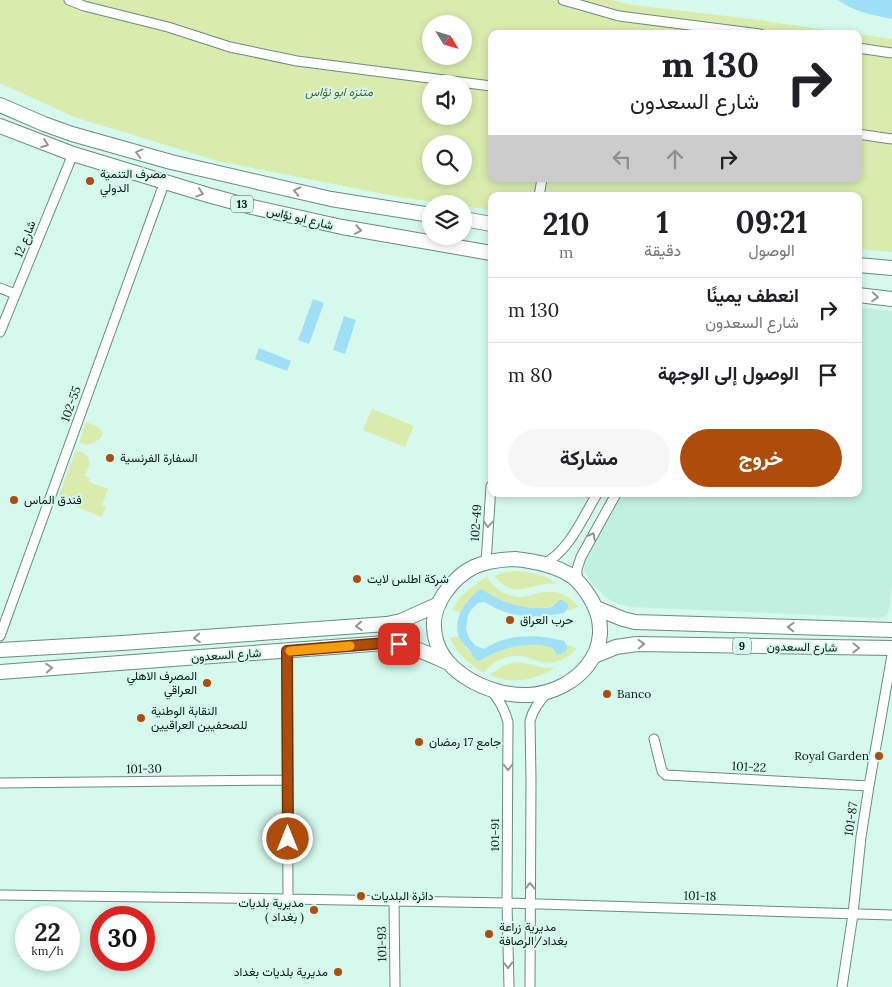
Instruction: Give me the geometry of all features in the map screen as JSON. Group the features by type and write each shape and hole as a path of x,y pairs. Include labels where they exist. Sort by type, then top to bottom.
{"main road":[{"name":"شارع ابو نؤاس","path":"0,105 72,134 171,162 331,199 422,214"},
{"name":"شارع ابو نؤاس","path":"0,126 73,154 208,195 297,218 488,252"},
{"path":"472,221 488,224"},
{"path":"862,265 892,268"},
{"path":"862,295 892,298"},
{"path":"515,560 543,564 565,573 577,581 596,608 599,617 600,637 594,656 576,678 560,688 548,692 530,695 499,693 471,682 449,663 439,647 434,627 435,616 442,598 452,583 466,571 486,563 515,560"},
{"name":"شارع السعدون","path":"0,650 387,624 401,621 439,604"},
{"name":"شارع السعدون","path":"596,608 635,622 892,630"},
{"name":"شارع السعدون","path":"0,672 385,643 413,647 449,663"},
{"name":"شارع السعدون","path":"594,656 616,647 637,644 892,648"}],"street":[{"path":"69,0 84,6 168,27 230,46 297,61 488,86"},
{"path":"563,0 619,16 729,30"},
{"path":"862,49 892,53"},
{"path":"862,134 892,138"},
{"name":"شارع 12","path":"0,332 73,154"},
{"name":"102-55","path":"0,636 165,181"},
{"path":"0,288 15,294"},
{"name":"102-49","path":"486,563 490,497"},
{"path":"543,564 561,552 595,497"},
{"path":"577,581 577,569 581,557 614,497"},
{"path":"287,651 288,898"},
{"name":"101-87","path":"842,987 853,914 868,786 892,654"},
{"name":"101-91","path":"490,689 504,709 508,722 508,987"},
{"path":"530,987 530,721 536,706 548,692"},
{"name":"101-22","path":"654,739 662,771 666,775 868,786"},
{"name":"101-30","path":"0,783 288,780"},
{"name":"101-18","path":"0,895 288,898 507,903 892,916"},
{"name":"101-93","path":"394,901 395,987"}],"shaded area":[{"path":"862,307 892,311 892,585 887,615 881,618 631,607 615,603 604,596 591,582 584,571 585,556 620,497 862,497"}],"green space":[{"name":"متنزه ابو نؤاس","path":"0,0 611,0 633,5 826,30 488,30 488,182 862,182 862,35 892,39 892,252 862,249 862,192 488,192 488,210 472,207 472,195 422,195 422,200 218,161 74,117 0,83"},
{"path":"372,409 414,426 405,447 363,430"},
{"path":"86,422 100,428 102,431 97,441 87,445 79,443"},
{"path":"76,450 85,454 89,459 89,466 85,476 90,478 89,482 108,489 102,505 106,507 102,517 67,503 67,500 58,497"},
{"path":"516,571 538,574 558,584 540,585 525,589 510,588 494,576"},
{"path":"487,577 494,586 508,595 524,597 545,592 556,592 566,596 578,607 567,611 568,608 556,602 554,605 545,608 525,608 516,606 481,589 471,596 460,613 452,609 467,591"},
{"path":"459,636 478,661 516,646 541,645 547,646 554,652 567,646 566,644 576,648 564,659 554,662 537,661 522,656 506,657 491,665 484,673 468,662 456,649 450,638"},
{"path":"515,662 555,668 540,676 523,680 506,680 490,675 502,666"}],"water":[{"path":"838,0 892,0 892,19 857,10"},
{"path":"313,299 324,303 309,344 298,340"},
{"path":"344,316 356,320 345,354 333,350"},
{"path":"259,348 291,361 287,371 255,359"},
{"path":"481,589 502,601 517,606 547,608 562,600 568,604 568,608 564,613 544,616 523,616 504,612 485,602 478,603 468,615 466,629 469,638 476,646 484,649 503,640 533,636 564,641 567,650 557,654 549,647 523,645 501,651 479,661 476,660 459,637 457,627 459,616 464,606"}],"slow traffic":[{"path":"290,651 350,646"}],"place":[{"name":"مصرف التنمية الدولي","path":"90,181"},
{"name":"السفارة الفرنسية","path":"110,458"},
{"name":"فندق الماس","path":"14,500"},
{"name":"شركة اطلس لايت","path":"357,579"},
{"name":"حرب العراق","path":"510,620"},
{"name":"المصرف الاهلي العراقي","path":"207,683"},
{"name":"Banco","path":"607,694"},
{"name":"النقابة الوطنية للصحفيين العراقيين","path":"141,718"},
{"name":"جامع 17 رمضان","path":"419,742"},
{"name":"Royal Garden","path":"879,756"},
{"name":"دائرة البلديات","path":"361,896"},
{"name":"مديرية بلديات ( بغداد )","path":"314,910"},
{"name":"مديرية زراعة بغداد/الرصافة","path":"489,934"},
{"name":"مديرية بلديات بغداد","path":"338,972"}],"route":[{"path":"288,839 287,651 385,643 399,644"}]}
